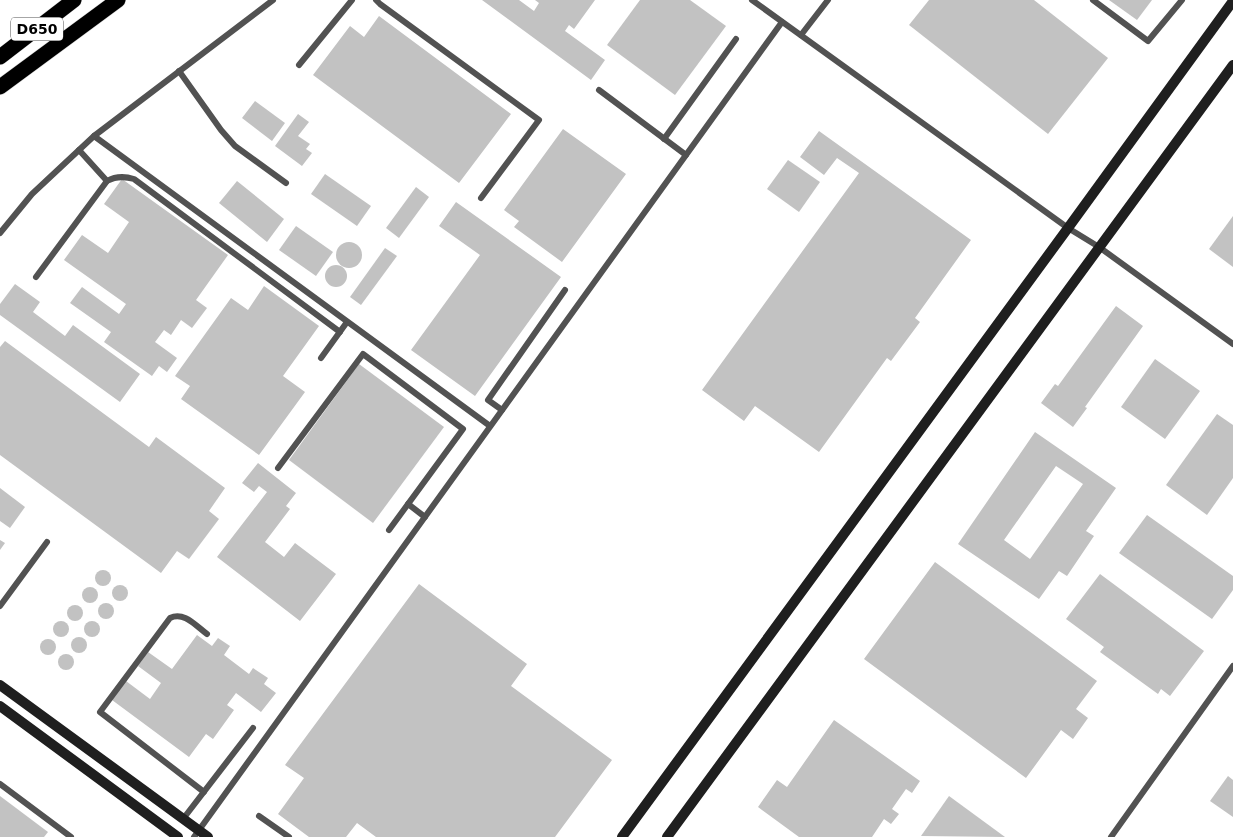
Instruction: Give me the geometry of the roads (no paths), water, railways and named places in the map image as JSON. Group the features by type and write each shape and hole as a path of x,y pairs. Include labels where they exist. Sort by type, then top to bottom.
{"highway":[{"name":"D650","path":"0,58 74,0"},
{"path":"0,87 118,0"}],"street":[{"path":"622,837 1233,1"},
{"path":"667,837 1233,65"},
{"path":"0,685 183,819 196,833 208,837"},
{"path":"0,706 178,837"}],"lane":[{"path":"0,233 32,194 94,136 273,0"},
{"path":"299,65 352,0"},
{"path":"376,0 538,120 481,198"},
{"path":"752,0 1068,228 1099,247 1233,344"},
{"path":"801,36 828,0"},
{"path":"1093,0 1148,41 1182,0"},
{"path":"196,833 782,22"},
{"path":"664,139 736,39"},
{"path":"180,71 221,130 235,146 286,183"},
{"path":"599,90 686,155"},
{"path":"94,136 490,426"},
{"path":"79,150 107,181"},
{"path":"36,277 107,181 111,178 121,177 134,179 340,332"},
{"path":"502,410 488,400 565,290"},
{"path":"321,358 348,322"},
{"path":"278,468 363,354 463,429 389,530"},
{"path":"408,504 425,517"},
{"path":"0,606 47,542"},
{"path":"204,792 100,712 170,618 177,615 184,617 207,634"},
{"path":"1110,837 1233,666"},
{"path":"183,819 253,728"},
{"path":"0,784 71,837"},
{"path":"259,816 289,837"}]}
